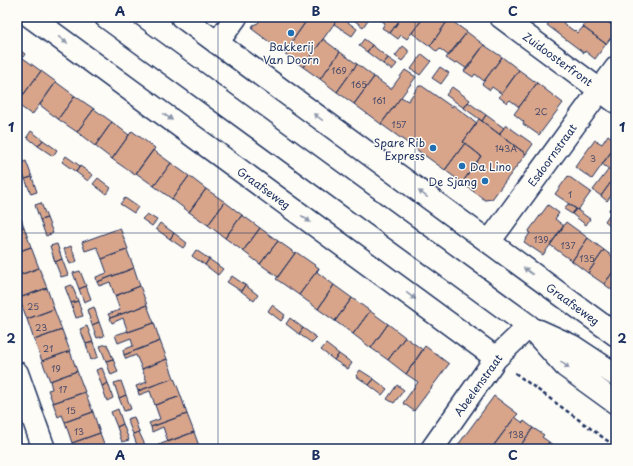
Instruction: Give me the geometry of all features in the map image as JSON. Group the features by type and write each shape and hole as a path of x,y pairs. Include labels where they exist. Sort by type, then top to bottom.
{"street":[{"name":"Graafseweg","path":"31,17 496,358"},
{"path":"106,17 529,326 572,346 616,375"},
{"name":"Graafseweg","path":"182,17 616,335"},
{"path":"217,42 236,17"},
{"name":"Zuidoosterfront","path":"501,17 608,96"},
{"name":"Esdoornstraat","path":"489,242 608,96 616,68"},
{"name":"Abeelenstraat","path":"432,449 496,358 529,326"},
{"path":"529,326 565,366 616,403"},
{"path":"17,373 44,449"}],"path":[{"path":"609,209 616,214"},
{"path":"496,358 616,447"}],"building":[{"path":"262,17 309,17 284,53 252,29 253,25 258,23"},
{"path":"309,17 339,17 303,67 284,53"},
{"path":"339,17 357,29 352,36 334,24"},
{"path":"358,17 370,17 363,27 355,21"},
{"path":"380,17 402,17 390,33 382,28 385,23 379,19"},
{"path":"402,17 424,17 407,39 401,35 398,39 390,33"},
{"path":"424,17 447,17 449,19 430,46 412,33"},
{"path":"553,17 567,17 563,23 574,31 575,30 578,33 583,27 606,44 595,59 585,51 584,53 547,25"},
{"path":"587,17 601,17 616,28 616,31 606,44 583,27 589,19"},
{"path":"601,17 616,17 616,28"},
{"path":"449,19 467,32 449,56 440,49 437,52 430,46"},
{"path":"467,32 484,45 467,69 457,62 455,64 446,58"},
{"path":"323,39 340,52 320,79 303,67"},
{"path":"364,39 372,45 367,52 359,46"},
{"path":"372,45 388,58 383,64 367,52"},
{"path":"484,45 502,57 484,81 475,74 473,77 464,71"},
{"path":"403,46 408,50 408,54 402,61 395,56"},
{"path":"17,48 25,54 17,66"},
{"path":"340,52 357,64 337,92 320,79"},
{"path":"422,54 431,61 420,75 411,69"},
{"path":"502,57 519,70 502,94 492,87 490,90 482,84"},
{"path":"23,58 41,71 24,94 17,89 17,66"},
{"path":"388,58 397,64 392,70 383,64"},
{"path":"357,64 374,77 354,104 337,92"},
{"path":"440,67 449,73 441,84 432,78"},
{"path":"405,70 416,77 381,124 354,104 374,77 391,89"},
{"path":"519,70 537,83 519,107 510,100 507,103 499,97"},
{"path":"41,71 56,82 32,115 17,103"},
{"path":"56,82 75,96 58,119 40,105"},
{"path":"537,83 563,103 539,135 523,124 524,122 514,114"},
{"path":"419,86 422,86 452,107 453,105 477,123 463,142 465,143 445,170 381,124 401,97 408,101"},
{"path":"452,87 470,100 464,108 446,95"},
{"path":"75,96 94,109 77,132 58,119"},
{"path":"468,102 486,115 482,121 464,108"},
{"path":"94,109 112,122 95,146 77,132"},
{"path":"486,115 504,128 499,134 482,121"},
{"path":"479,119 526,154 492,199 485,200 462,183 481,156 463,142"},
{"path":"112,122 129,135 112,159 95,146"},
{"path":"506,125 533,144 526,154 499,134"},
{"path":"31,131 43,140 38,146 27,137"},
{"path":"132,131 155,148 135,175 112,159"},
{"path":"608,135 616,141 616,145 592,179 575,167 595,140 602,144"},
{"path":"43,140 57,150 53,156 38,146"},
{"path":"465,143 481,156 462,183 445,170"},
{"path":"616,145 616,175 601,196 593,190 609,169 602,164"},
{"path":"153,150 171,163 154,186 136,173"},
{"path":"66,156 80,166 76,172 62,162"},
{"path":"26,161 32,177 25,179 19,164"},
{"path":"171,163 189,176 172,199 154,186"},
{"path":"80,166 93,175 88,181 76,172"},
{"path":"616,175 616,189 607,201 601,196"},
{"path":"189,176 206,189 189,212 172,199"},
{"path":"568,176 591,192 578,210 555,194"},
{"path":"32,177 37,192 31,194 25,179"},
{"path":"98,178 111,188 106,194 93,184"},
{"path":"206,189 225,202 208,225 189,212"},
{"path":"125,198 138,207 134,213 120,204"},
{"path":"225,202 242,215 225,238 208,225"},
{"path":"41,203 47,218 40,220 35,205"},
{"path":"568,204 576,209 572,214 564,209"},
{"path":"548,205 559,213 555,219 564,226 543,255 524,242 530,233 528,232"},
{"path":"17,207 24,227 17,229"},
{"path":"576,209 590,219 586,225 572,214"},
{"path":"147,214 157,220 152,226 142,219"},
{"path":"242,215 260,228 243,251 225,238"},
{"path":"609,215 616,221 616,230 605,221"},
{"path":"47,218 53,233 46,236 40,220"},
{"path":"566,222 588,238 572,261 550,245"},
{"path":"160,223 174,233 170,239 156,229"},
{"path":"24,227 31,247 17,252 17,229"},
{"path":"120,228 128,249 102,259 97,247 85,251 82,242"},
{"path":"260,228 278,241 260,264 243,251"},
{"path":"174,233 187,243 183,248 170,239"},
{"path":"588,238 604,250 588,273 572,261"},
{"path":"278,241 295,253 278,277 260,264"},
{"path":"57,244 62,259 55,262 50,246"},
{"path":"71,246 77,261 70,264 64,249"},
{"path":"31,247 39,268 17,276 17,252"},
{"path":"127,250 134,268 97,282 96,277 107,273 102,259"},
{"path":"196,250 209,259 205,265 192,256"},
{"path":"604,250 616,259 616,268 604,284 588,273"},
{"path":"296,252 319,268 299,295 276,279"},
{"path":"62,259 68,275 61,277 55,262"},
{"path":"209,259 223,269 218,275 205,265"},
{"path":"39,268 47,288 19,298 17,292 17,276"},
{"path":"134,268 140,286 115,296 110,282 99,286 97,282"},
{"path":"319,268 317,272 334,285 318,309 299,295"},
{"path":"616,268 616,293 604,284"},
{"path":"80,271 86,286 79,289 73,273"},
{"path":"232,276 245,285 241,291 227,282"},
{"path":"72,285 78,301 71,303 65,287"},
{"path":"245,285 258,295 254,301 241,291"},
{"path":"334,285 352,298 335,321 318,309"},
{"path":"86,286 91,299 84,302 79,289"},
{"path":"140,286 147,305 110,318 108,314 120,310 115,296"},
{"path":"47,288 54,309 27,319 19,298"},
{"path":"352,298 370,311 353,334 335,321"},
{"path":"78,301 83,316 76,318 71,303"},
{"path":"147,305 154,323 128,332 123,318 112,323 110,318"},
{"path":"272,305 285,315 281,321 268,311"},
{"path":"94,307 99,322 92,325 87,310"},
{"path":"54,309 62,330 34,340 27,319"},
{"path":"370,311 388,324 371,348 353,334"},
{"path":"290,318 303,328 299,334 286,324"},
{"path":"99,322 104,336 97,338 92,325"},
{"path":"154,323 160,341 124,355 123,350 133,346 131,338 118,343 115,335"},
{"path":"388,324 405,337 388,360 371,348"},
{"path":"87,326 93,342 86,344 80,329"},
{"path":"303,328 317,338 312,343 299,334"},
{"path":"62,330 70,351 42,361 34,340"},
{"path":"405,337 423,350 406,374 388,360"},
{"path":"160,341 167,359 142,369 136,355 126,359 124,355"},
{"path":"93,342 98,357 91,360 86,344"},
{"path":"107,344 113,359 106,361 100,346"},
{"path":"326,344 339,354 334,360 321,350"},
{"path":"425,346 449,364 414,411 403,403 418,382 406,374"},
{"path":"70,351 77,371 50,381 42,361"},
{"path":"339,354 352,363 348,369 334,360"},
{"path":"113,359 118,372 111,375 106,361"},
{"path":"167,359 174,378 138,391 136,386 147,382 142,369"},
{"path":"102,368 108,383 102,386 96,370"},
{"path":"360,370 374,379 369,385 356,376"},
{"path":"77,371 85,392 53,403 48,390 52,389 50,381"},
{"path":"174,378 181,396 155,405 150,391 139,395 138,391"},
{"path":"374,379 387,389 382,395 369,385"},
{"path":"121,381 126,395 119,398 114,383"},
{"path":"108,383 113,398 107,401 102,386"},
{"path":"397,385 404,390 394,403 387,399"},
{"path":"85,392 93,412 65,422 62,415 58,417 53,403"},
{"path":"126,395 131,409 124,411 119,398"},
{"path":"181,396 187,414 151,427 149,423 160,419 155,405"},
{"path":"494,396 518,414 491,449 455,449"},
{"path":"118,409 123,424 117,427 111,412"},
{"path":"93,412 100,433 72,443 65,422"},
{"path":"187,414 194,432 168,442 163,427 152,432 151,427"},
{"path":"134,417 139,432 133,434 127,419"},
{"path":"515,417 523,423 524,421 533,428 518,449 491,449"},
{"path":"123,424 129,440 122,442 117,427"},
{"path":"533,428 544,435 542,437 549,442 545,449 518,449"},
{"path":"139,432 145,445 138,448 133,434"},
{"path":"194,432 200,449 159,449 158,445"},
{"path":"100,433 106,449 75,449 72,443"},
{"path":"549,442 558,449 545,449"}],"place":[{"name":"Bakkerij Van Doorn","path":"291,33"},
{"name":"Spare Rib Express","path":"433,148"},
{"name":"Da Lino","path":"462,166"},
{"name":"De Sjang","path":"485,181"}]}
